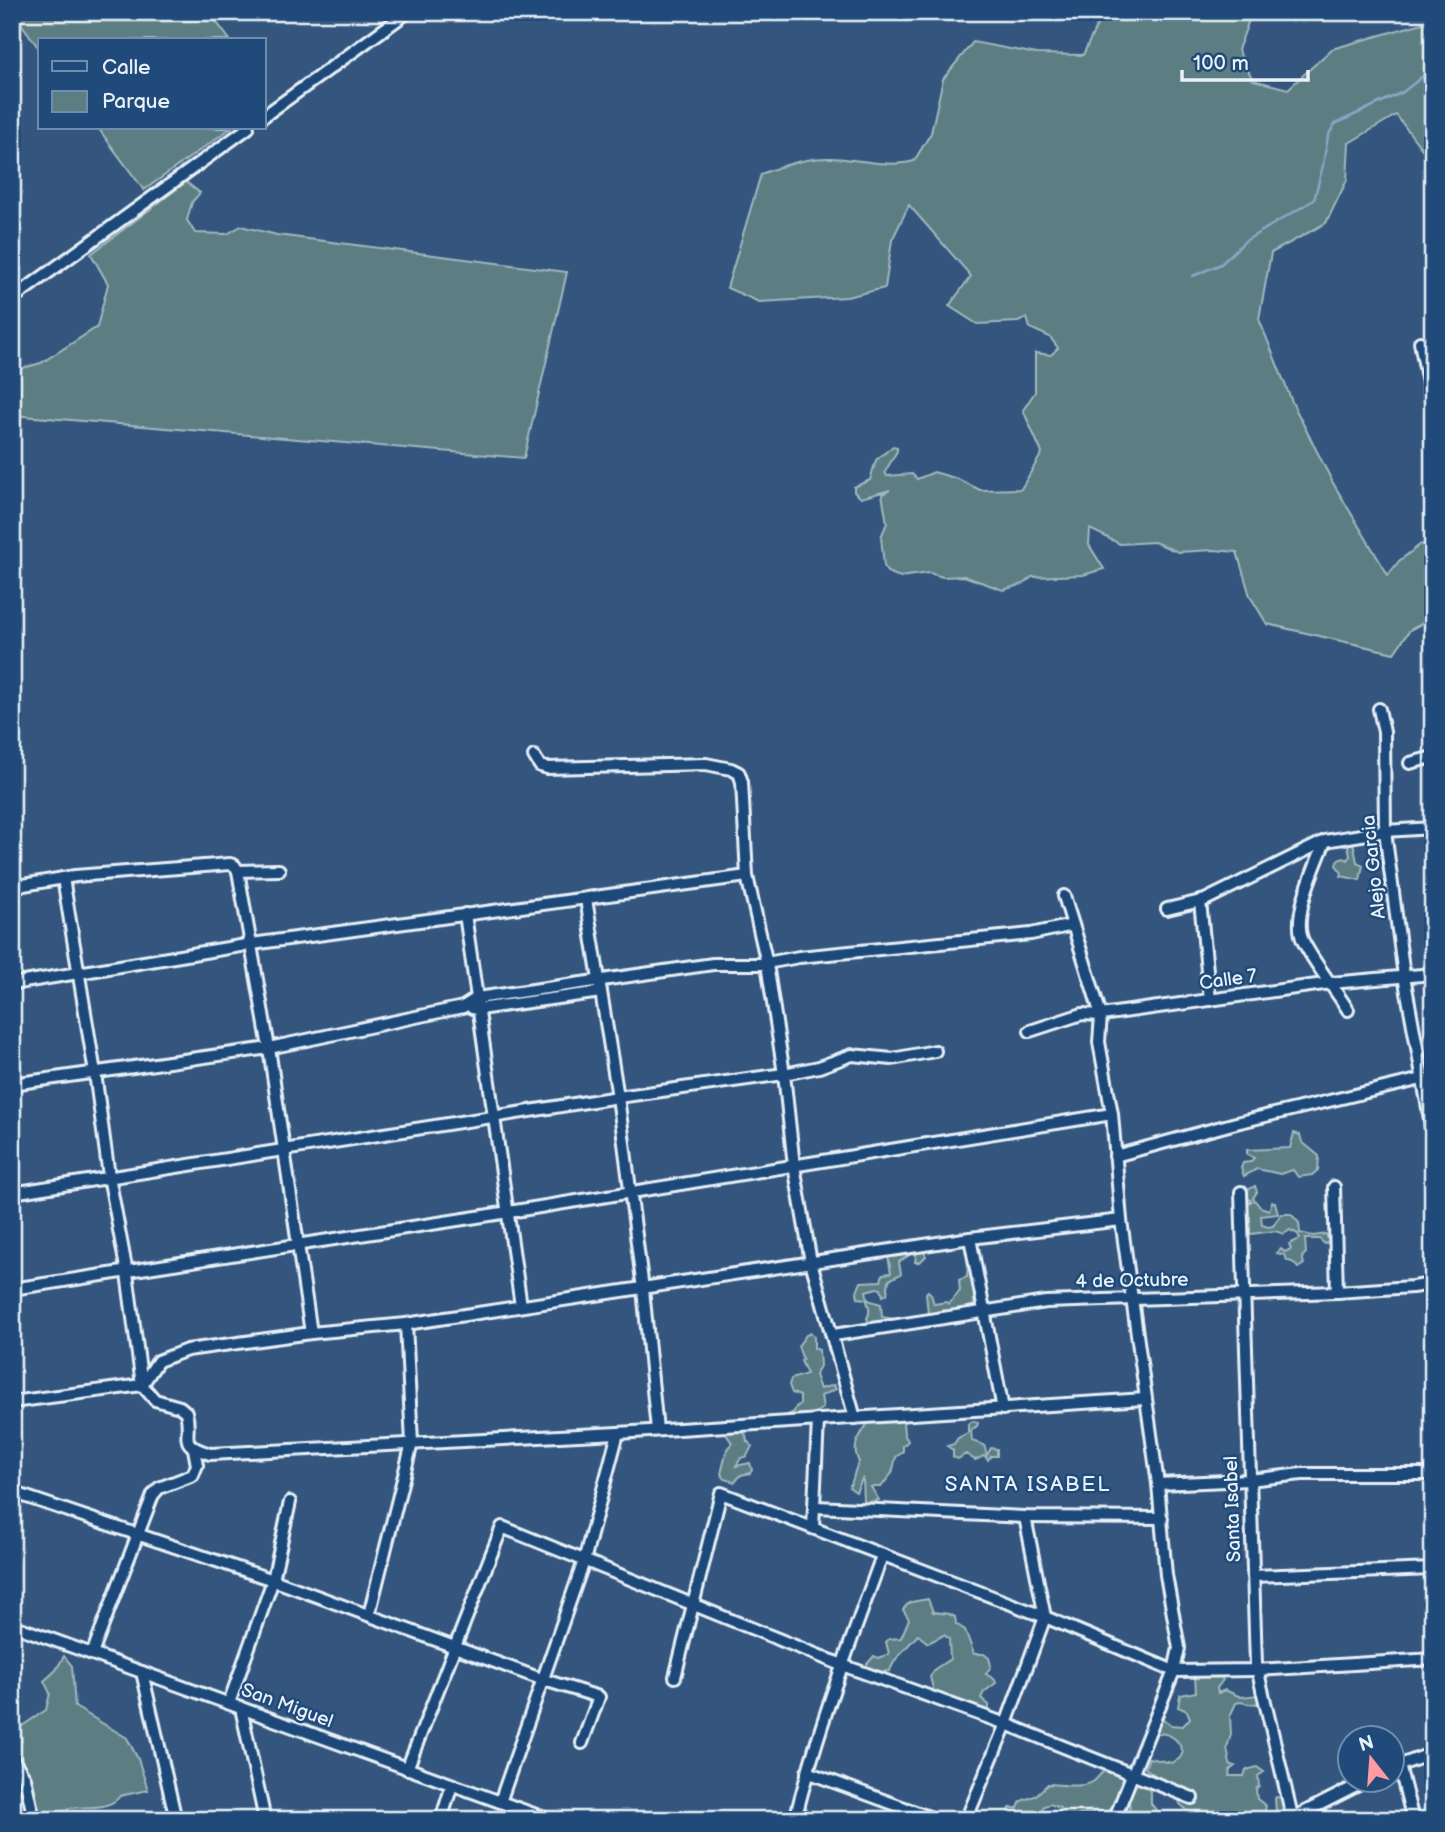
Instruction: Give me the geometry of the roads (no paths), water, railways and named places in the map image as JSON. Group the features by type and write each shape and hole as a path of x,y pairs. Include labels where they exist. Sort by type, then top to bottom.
{"street":[{"path":"266,115 408,12"},
{"path":"12,299 245,130"},
{"path":"1420,342 1433,408"},
{"name":"Alejo Garcia","path":"1380,709 1384,732 1385,831 1404,976 1422,1079 1432,1119 1433,1150"},
{"path":"534,756 540,766 547,768 706,764 739,773 742,782 747,876 767,964 784,1074 794,1166 811,1262 834,1335 855,1418"},
{"path":"1410,763 1433,757"},
{"path":"1167,909 1200,901 1325,841 1385,831 1433,828"},
{"path":"1325,841 1303,902 1299,924 1302,940 1348,1010"},
{"path":"12,887 62,878 230,864 235,866 252,944 312,1333"},
{"path":"238,871 279,870"},
{"path":"12,984 252,944 747,876"},
{"path":"62,878 127,1273 142,1385 155,1400 180,1407 186,1412 186,1438 194,1449 197,1465 193,1475 159,1488 153,1495 92,1654"},
{"path":"1064,896 1101,1015 1099,1042 1112,1114 1121,1220 1158,1484 1166,1575 1180,1648 1174,1671 1114,1820"},
{"path":"586,899 618,1097 643,1289 657,1430"},
{"path":"1200,901 1210,1000"},
{"path":"465,914 521,1306"},
{"path":"12,1084 269,1048 478,1003 600,986 713,964 767,964 799,957 1031,934 1073,925"},
{"name":"Calle 7","path":"1030,1031 1073,1016 1101,1015 1331,983 1433,974"},
{"path":"12,1193 618,1097 784,1074 819,1067 852,1055 892,1059 935,1051"},
{"path":"1115,1156 1236,1123 1422,1079"},
{"path":"12,1289 127,1273 1112,1114"},
{"path":"1334,1187 1337,1292"},
{"name":"Santa Isabel","path":"1241,1192 1256,1670 1293,1819"},
{"path":"12,1402 142,1385 158,1361 177,1353 312,1333 406,1324 970,1238 1121,1220"},
{"path":"970,1238 1003,1409"},
{"name":"4 de Octubre","path":"834,1335 1046,1302 1337,1292 1433,1283"},
{"path":"369,1615 412,1443 406,1324"},
{"path":"194,1449 210,1454 618,1433 1145,1399"},
{"path":"813,1528 818,1420"},
{"path":"500,1802 584,1561 618,1433"},
{"path":"1158,1484 1249,1480 1302,1474 1433,1474"},
{"path":"12,1492 273,1580 541,1679 599,1697 582,1743"},
{"path":"675,1677 721,1493 1045,1617 1174,1671 1256,1670 1433,1658"},
{"path":"229,1703 273,1580 290,1502"},
{"path":"816,1507 1025,1517 1161,1518"},
{"path":"966,1820 1006,1724 1045,1617 1025,1517"},
{"path":"407,1769 502,1527 842,1665 1006,1724 1192,1798"},
{"path":"795,1820 807,1772 842,1665 882,1556"},
{"path":"1253,1576 1433,1569"},
{"name":"San Miguel","path":"12,1625 550,1820"},
{"path":"142,1672 176,1820"},
{"path":"241,1708 265,1820"},
{"path":"1406,1762 1433,1753"},
{"path":"12,1758 25,1778 34,1820"},
{"path":"807,1772 937,1820"},
{"path":"441,1820 452,1785"},
{"path":"1293,1819 1341,1794"},
{"path":"1405,1794 1413,1820"}],"waterway":[{"path":"1193,276 1221,264 1245,241 1314,200 1328,136 1335,124 1403,92 1433,68"}],"district":[{"name":"SANTA ISABEL","path":"1028,1484"}]}
